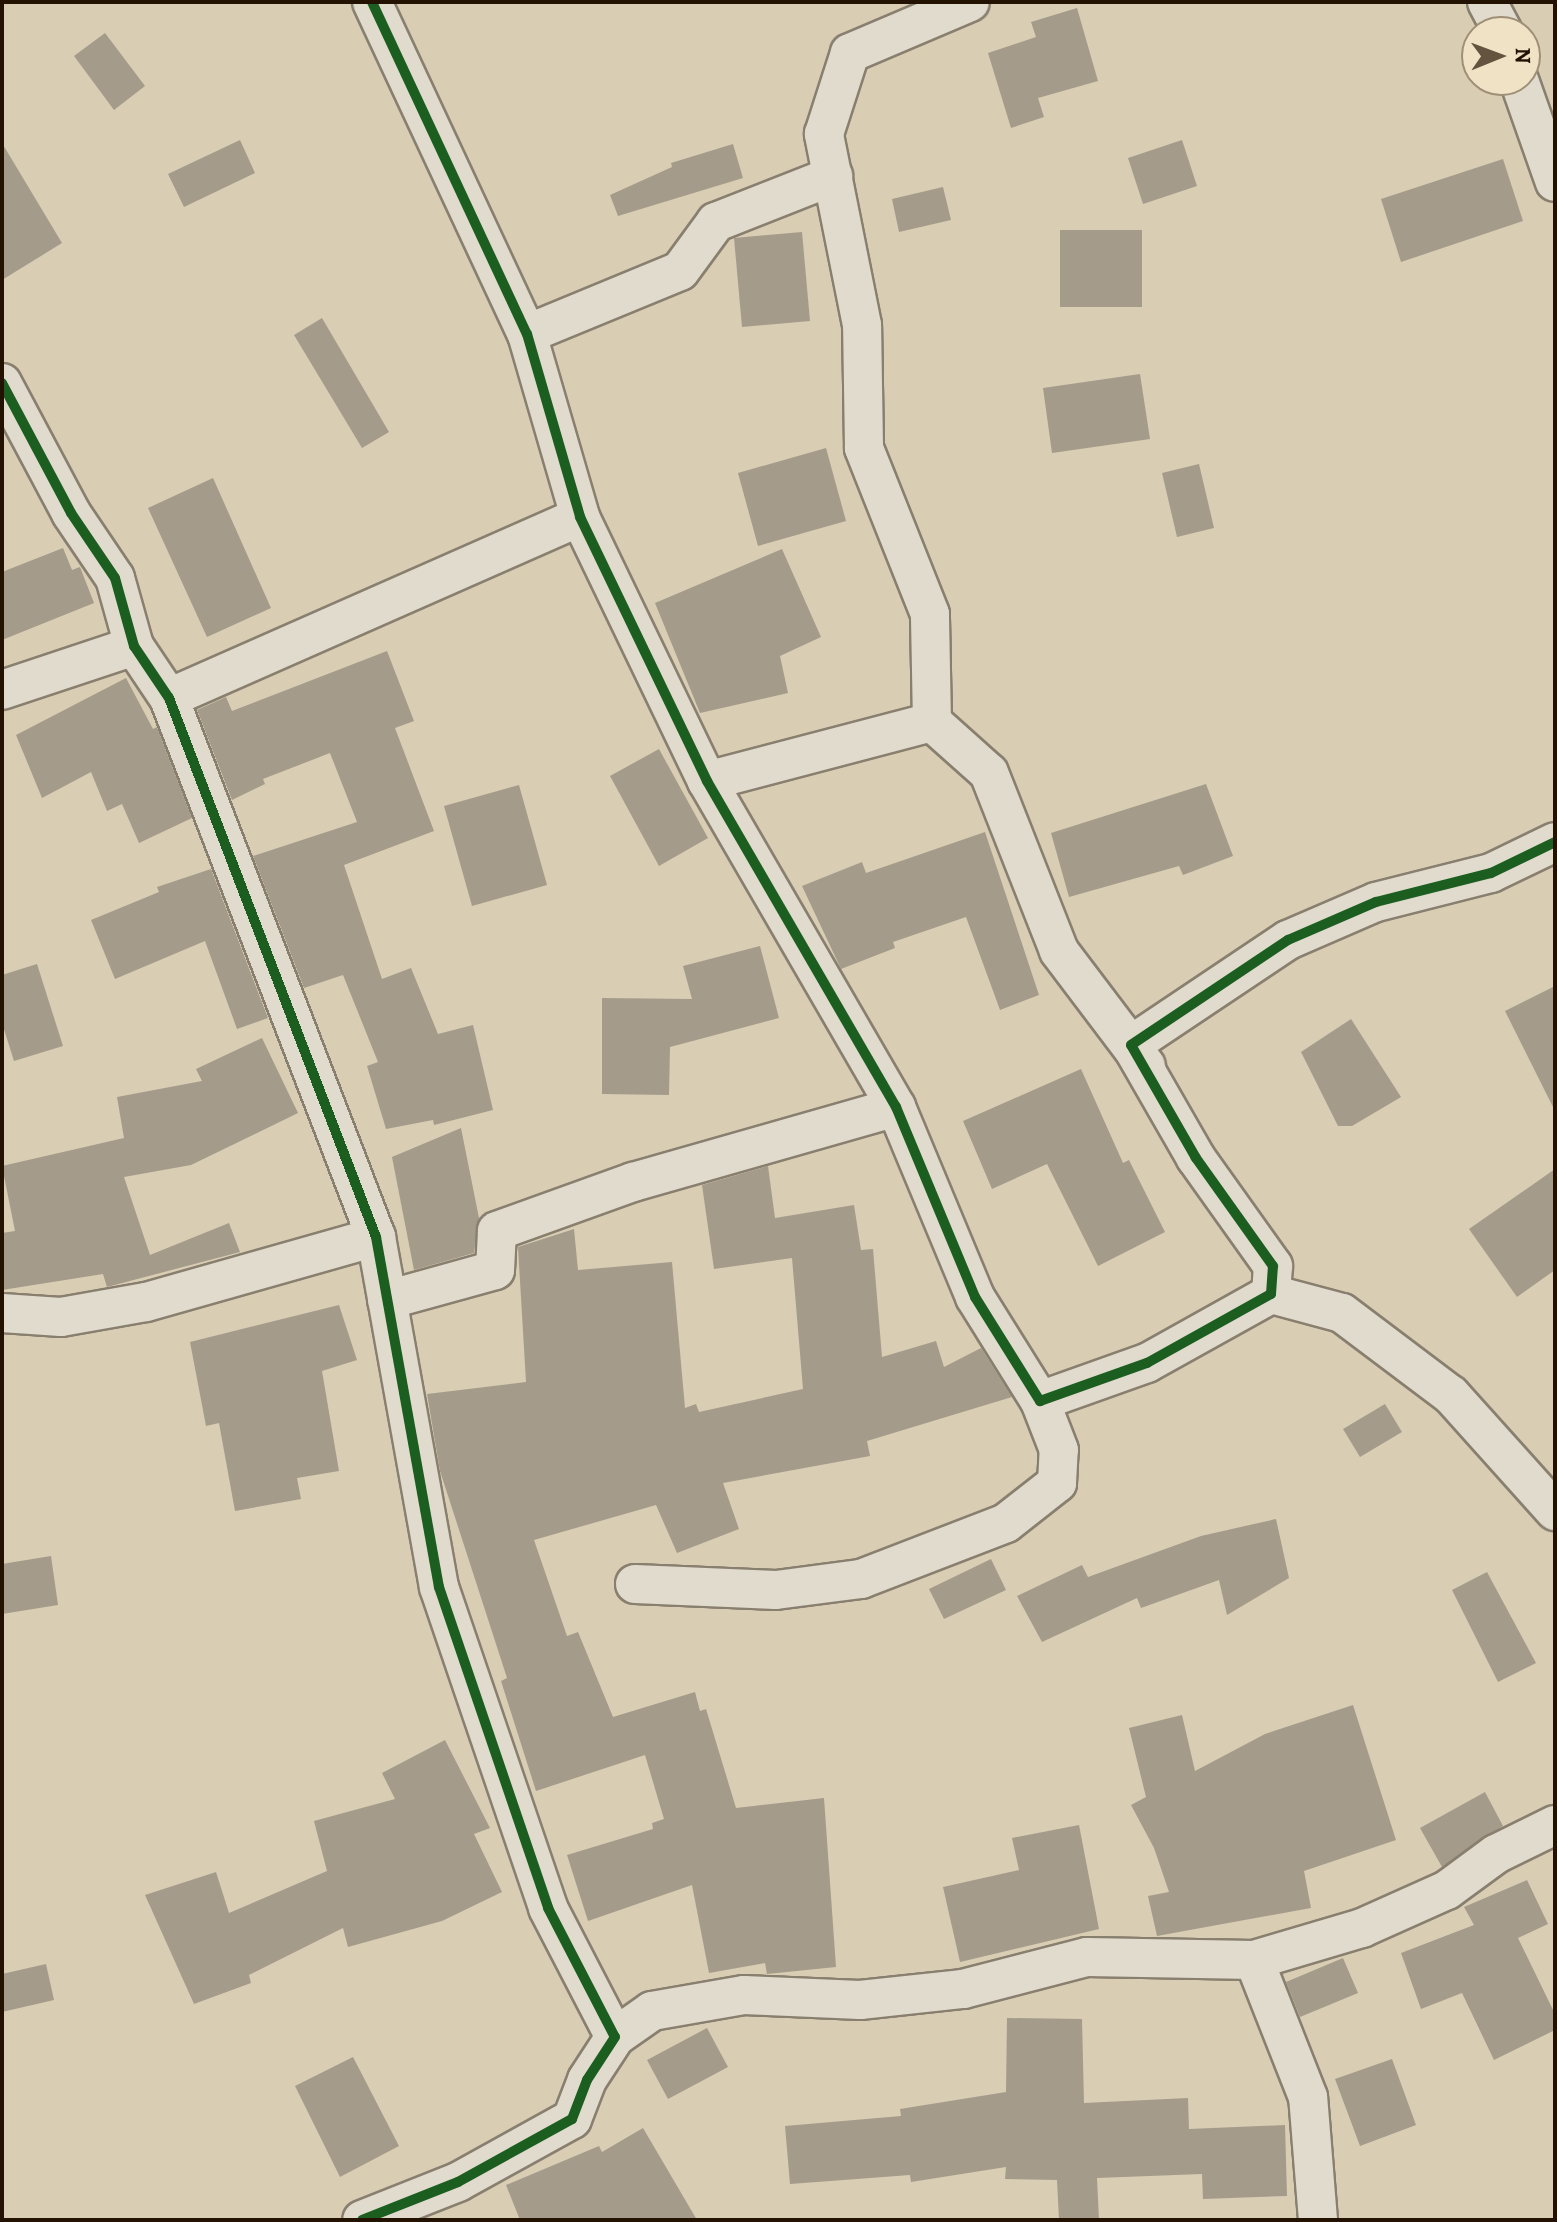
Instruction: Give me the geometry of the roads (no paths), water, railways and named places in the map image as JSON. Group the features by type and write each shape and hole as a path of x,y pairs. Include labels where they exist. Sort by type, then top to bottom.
{"street":[{"path":"372,2 527,334 580,517 707,781 896,1107 975,1297 1040,1401 1059,1450 1057,1483 1006,1523 861,1579 776,1590 635,1584"},
{"path":"970,2 850,53 824,134 862,325 864,448 930,614 932,722 989,773 1059,951 1131,1045 1196,1158 1273,1266 1271,1294"},
{"path":"1525,96 1555,182"},
{"path":"527,334 680,271 716,222 833,176"},
{"path":"2,383 71,513 115,578 134,646 169,698 376,1237 448,1617 548,1908 615,2037"},
{"path":"169,698 580,517"},
{"path":"2,690 134,646"},
{"path":"707,781 932,722"},
{"path":"1131,1045 1288,940 1376,902 1491,873 1555,842"},
{"path":"387,1300 495,1270 497,1231 633,1182 896,1107"},
{"path":"2,1313 61,1317 146,1302 376,1237"},
{"path":"1040,1401 1147,1363 1271,1294 1342,1313 1451,1395 1555,1511"},
{"path":"362,2220 458,2182 572,2119 587,2080 615,2037 652,2011 744,1995 875,1999 963,1989 1087,1957 1254,1960 1362,1928 1447,1890 1496,1854 1555,1825"},
{"path":"1254,1960 1308,2097 1318,2220"}]}
